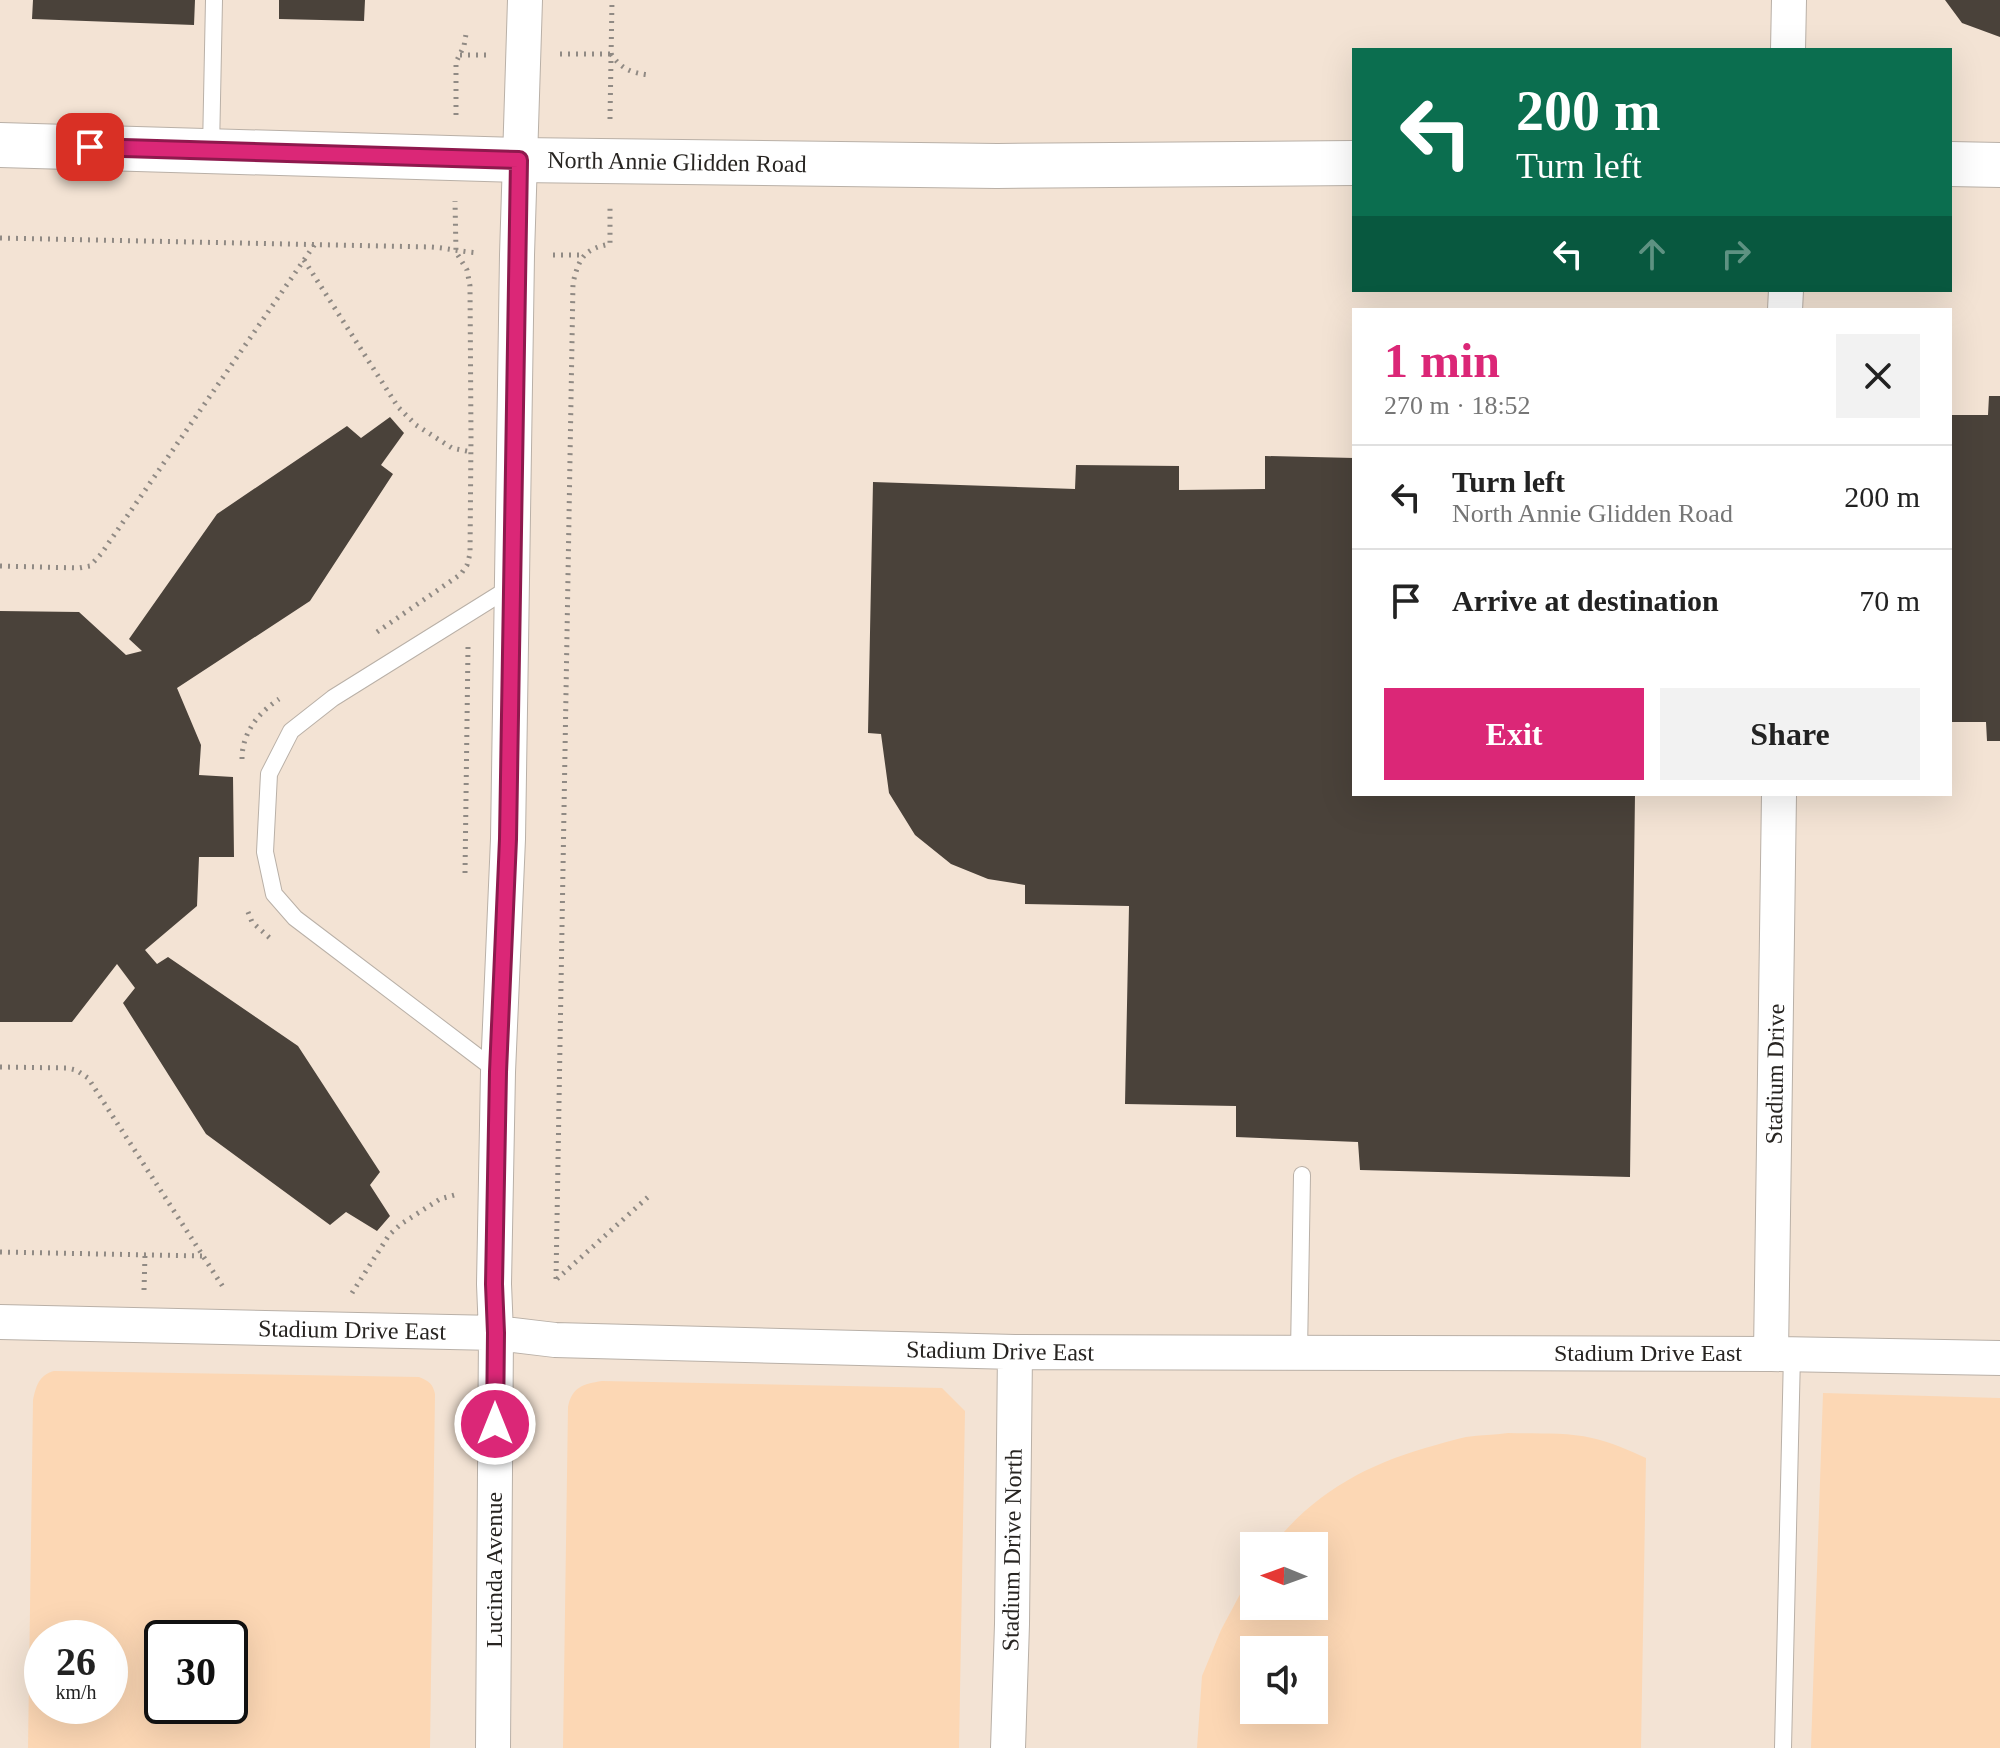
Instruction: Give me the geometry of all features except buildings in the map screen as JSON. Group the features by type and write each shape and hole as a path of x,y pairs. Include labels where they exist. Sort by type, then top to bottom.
{"main road":[{"name":"North Annie Glidden Road","path":"0,145 519,160 997,166 1352,163"},
{"path":"1952,164 2000,165"}],"street":[{"name":"Lucinda Avenue","path":"493,1748 494,1284 498,1072 508,839 519,160 525,0"},
{"path":"1788,48 1789,0"},
{"name":"Stadium Drive","path":"1779,796 1782,1354"},
{"name":"Stadium Drive East","path":"0,1322 496,1333 555,1340 1015,1352 1782,1354 2000,1358"},
{"name":"Stadium Drive North","path":"1008,1748 1015,1352"}],"lane":[{"path":"211,150 214,0"},
{"path":"498,1072 295,918 274,894 265,852 269,774 291,731 333,698 513,587"},
{"path":"1299,1353 1302,1175"},
{"path":"1782,1354 1783,1748"}],"path":[{"path":"612,0 611,54 617,64 631,72 649,75"},
{"path":"456,62 466,34"},
{"path":"0,238 445,248 456,252 463,261 470,286 471,452 464,879"},
{"path":"0,566 90,566 315,244"},
{"path":"610,244 595,247 584,255 573,283 556,1279 648,1197"},
{"path":"304,260 398,407 416,425 452,448 471,452"},
{"path":"371,636 461,574 470,554"},
{"path":"242,766 242,750 254,722 280,698"},
{"path":"246,908 252,922 275,942"},
{"path":"0,1067 67,1068 88,1078 227,1292 213,1292"},
{"path":"365,1295 351,1295 389,1235 440,1199 462,1193"},
{"path":"0,1252 203,1256"},
{"path":"145,1255 144,1290 158,1291"}],"shaded area":[{"path":"0,0 2000,0 2000,1748 0,1748"},
{"path":"54,1371 419,1377 430,1383 435,1394 430,1748 28,1748 28,1724 128,1724 128,1620 30,1620 33,1400 35,1390 45,1375"},
{"path":"602,1381 942,1388 965,1411 959,1748 563,1748 568,1407 572,1395 579,1388"},
{"path":"1823,1393 2000,1398 2000,1748 1811,1748"},
{"path":"1508,1433 1582,1436 1613,1444 1646,1458 1641,1748 1197,1748 1202,1676 1240,1594 1240,1620 1328,1620 1328,1532 1285,1532 1326,1495 1366,1470 1412,1452 1471,1436"}],"route":[{"path":"90,147 519,160 508,839 498,1072 495,1424"}]}
